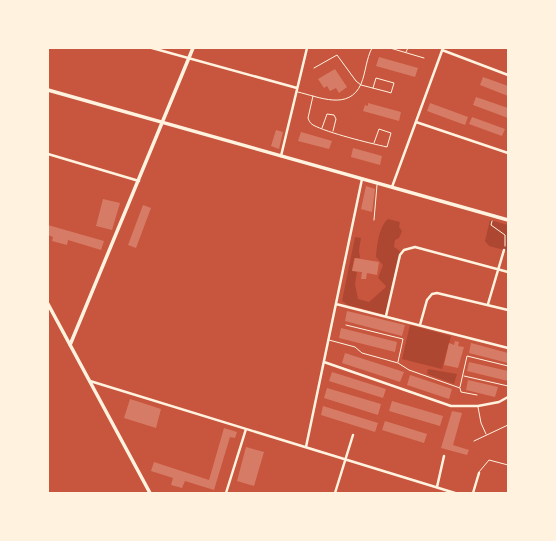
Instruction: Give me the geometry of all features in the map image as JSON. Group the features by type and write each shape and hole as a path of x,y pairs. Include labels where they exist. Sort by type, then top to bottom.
{"main road":[{"path":"70,345 193,48"},
{"path":"48,90 508,220"},
{"path":"48,304 150,493"}],"street":[{"path":"152,48 297,90"},
{"path":"281,156 307,48"},
{"path":"392,187 442,49 508,75"},
{"path":"416,122 508,153"},
{"path":"48,154 139,181"},
{"path":"306,447 362,179"},
{"path":"386,316 400,255 409,247 415,247 508,272"},
{"path":"488,304 504,250"},
{"path":"420,325 427,300 432,294 442,293 508,310"},
{"path":"336,304 508,348"},
{"path":"324,362 451,406 478,406 499,402 508,397"},
{"path":"90,381 455,493"},
{"path":"226,493 246,428"},
{"path":"335,493 353,435"},
{"path":"437,487 444,456"},
{"path":"473,493 479,473"}],"lane":[{"path":"297,90 336,102 345,100 353,95 361,85 372,48"},
{"path":"390,48 424,58"},
{"path":"406,53 408,48"},
{"path":"438,48 442,49"},
{"path":"314,68 337,55 356,81 361,85 391,93 394,83 376,78 373,88"},
{"path":"313,96 308,118 312,124 387,147 391,133 379,129 374,143"},
{"path":"322,128 327,114 334,115 336,119 333,131"},
{"path":"374,220 378,183"},
{"path":"346,326 403,340 398,363"},
{"path":"328,340 355,347 362,353 398,363 409,370 460,388 461,392 477,395"},
{"path":"460,388 467,356 508,366"},
{"path":"463,375 508,386"},
{"path":"478,406 481,423 486,435"},
{"path":"474,441 508,425"},
{"path":"479,473 489,460 508,465"}],"path":[{"path":"492,220 491,225 505,235 504,250"}],"shaded area":[{"path":"388,219 400,222 399,227 402,231 399,238 395,240 394,247 400,251 386,315 348,305 342,301 355,237 361,238 359,250 360,258 354,258 352,270 357,272 355,284 358,299 369,302 386,287 378,278 383,265 376,257 382,226"},
{"path":"490,220 508,225 508,251 489,246 485,241"},
{"path":"410,325 451,336 442,369 402,359"},
{"path":"428,369 457,374 454,384 427,374"}],"building":[{"path":"379,57 418,68 415,77 376,66"},
{"path":"335,69 347,87 339,93 336,88 330,91 327,86 324,88 318,79"},
{"path":"483,77 508,86 508,96 480,85"},
{"path":"476,97 508,108 508,118 473,105"},
{"path":"368,103 401,112 399,121 363,111 365,105 368,106"},
{"path":"430,103 468,117 465,125 427,111"},
{"path":"472,117 505,129 502,136 469,124"},
{"path":"276,130 283,132 279,149 271,146"},
{"path":"301,132 332,141 329,149 298,141"},
{"path":"353,148 382,156 380,165 351,157"},
{"path":"366,186 375,189 372,212 361,209"},
{"path":"103,199 120,203 112,230 96,226"},
{"path":"143,205 151,208 136,248 128,245"},
{"path":"48,225 104,241 101,250 68,240 67,245 52,241 53,237 48,235"},
{"path":"355,258 379,262 377,275 367,273 366,279 361,279 362,272 352,271"},
{"path":"347,311 405,325 402,336 345,321"},
{"path":"341,328 397,342 395,352 339,338"},
{"path":"455,341 459,342 458,346 464,347 458,368 444,365 449,343 454,345"},
{"path":"471,343 508,353 508,363 469,353"},
{"path":"345,353 404,372 400,382 342,363"},
{"path":"469,362 508,371 508,381 467,371"},
{"path":"332,372 386,389 383,398 329,381"},
{"path":"410,375 452,389 449,399 407,385"},
{"path":"468,380 498,387 495,397 466,390"},
{"path":"327,388 381,404 378,415 324,398"},
{"path":"130,399 161,409 156,428 124,418"},
{"path":"392,401 443,416 440,426 389,411"},
{"path":"323,406 378,423 375,432 321,415"},
{"path":"452,411 462,413 453,445 469,450 467,455 441,448"},
{"path":"385,421 427,434 424,443 382,430"},
{"path":"224,428 237,432 235,438 230,437 214,490 185,481 182,488 171,485 173,478 151,471 154,462 209,480"},
{"path":"246,447 264,452 254,486 237,481"}]}
